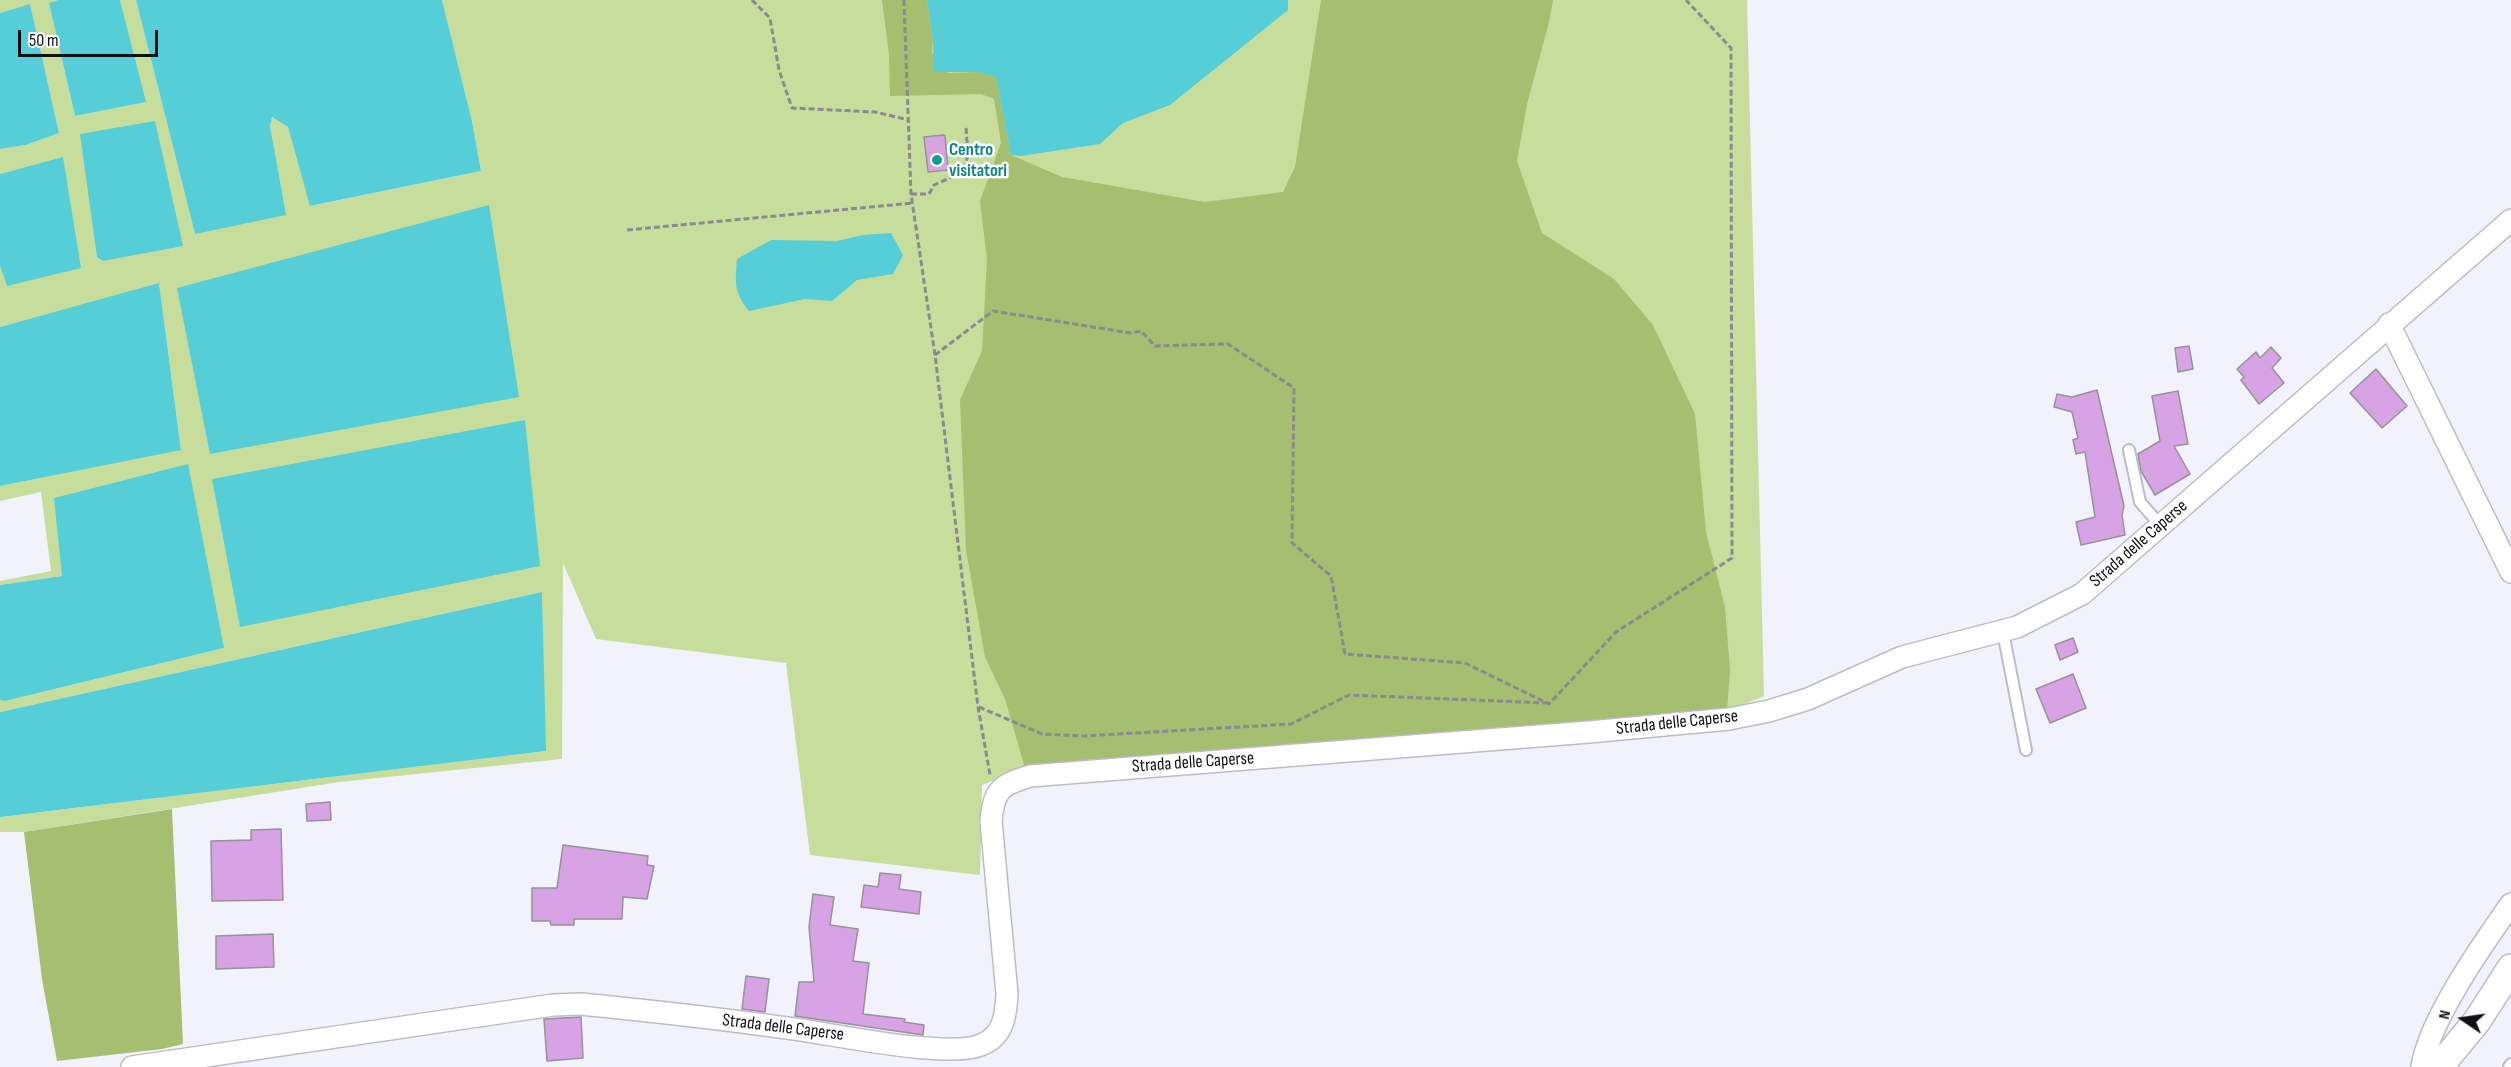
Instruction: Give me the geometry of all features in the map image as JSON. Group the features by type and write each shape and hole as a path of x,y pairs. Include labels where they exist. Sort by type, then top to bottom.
{"street":[{"name":"Strada delle Caperse","path":"132,1067 553,1005 581,1004 795,1029 921,1047 971,1049 986,1044 998,1032 1005,1016 1006,994 991,821 996,794 1007,783 1030,776 1729,719 1769,711 1808,699 1902,657 2003,632 2047,614 2082,594 2511,220"},
{"path":"2389,324 2511,572"},
{"path":"2422,1067 2442,1012 2490,933 2511,904"},
{"path":"2439,1067 2477,1021 2511,968"}],"lane":[{"path":"2129,450 2140,501 2161,526"},
{"path":"2003,632 2026,750"}],"path":[{"path":"752,0 770,18 779,70 792,108 875,112 909,120"},
{"path":"904,0 911,194 935,355 978,707 988,768 996,794"},
{"path":"978,707 1042,734 1084,736 1291,724 1349,695 1549,704 1616,632 1732,558 1731,48 1686,0"},
{"path":"911,194 929,194 934,185 963,172 968,155 966,127"},
{"path":"627,230 913,203"},
{"path":"935,355 993,310 1131,333 1141,331 1155,346 1228,344 1294,388 1292,543 1331,576 1345,654 1465,663 1549,704"}],"green space":[{"path":"0,0 58,0 49,3 75,116 145,102 120,0 136,0 195,234 272,140 270,126 272,117 288,127 311,206 481,171 472,121 442,0 1747,0 1764,696 1727,711 1025,768 982,785 980,875 810,855 786,663 596,639 563,563 562,759 339,782 24,832 0,832 0,817 545,751 542,592 0,712 0,700 5,701 224,648 62,576 0,585 0,581 51,571 41,492 0,501 0,486 181,449 159,284 0,327 0,266 7,286 63,158 0,174 0,149 26,145 59,133 30,5 0,13"},
{"path":"882,0 927,0 933,39 932,53 949,73 978,72 996,77 1011,155 1062,177 1205,202 1283,192 1295,167 1321,0 1553,0 1527,104 1517,161 1542,233 1614,279 1653,325 1695,414 1706,532 1725,607 1730,670 1727,711 1025,768 1005,699 985,657 966,550 960,400 982,351 987,260 980,201 1001,143 994,99 981,94 890,96 889,54"},
{"path":"172,809 183,1044 162,1049 57,1061 42,979 24,832"}],"water":[{"path":"58,0 120,0 146,102 75,116 49,3"},
{"path":"136,0 442,0 472,121 481,171 310,206 288,127 272,117 270,126 286,215 195,234"},
{"path":"927,0 1288,0 1288,10 1170,105 1123,123 1100,144 1021,156 1011,155 996,77 978,72 934,72 933,39"},
{"path":"30,4 59,133 26,145 0,149 0,13"},
{"path":"155,121 183,246 103,261 97,257 80,134"},
{"path":"63,157 81,268 7,286 0,266 0,174"},
{"path":"489,205 519,397 210,454 177,288"},
{"path":"891,233 903,255 893,274 857,280 832,301 805,299 749,311 738,293 737,259 771,240 837,241 863,235"},
{"path":"159,283 181,450 0,486 0,327"},
{"path":"525,420 540,566 240,627 212,479"},
{"path":"188,464 224,648 5,701 0,700 0,585 62,576 54,498"},
{"path":"542,592 546,751 0,817 0,712"}],"building":[{"name":"Centro visitatori","path":"945,136 948,170 928,172 924,137"},
{"path":"2189,346 2193,369 2178,372 2175,348"},
{"path":"2271,347 2281,358 2272,368 2284,383 2259,404 2241,380 2244,377 2237,369 2256,352 2260,358"},
{"path":"2376,369 2407,406 2382,428 2350,393"},
{"path":"2097,390 2124,506 2122,515 2125,535 2081,545 2076,522 2095,517 2085,452 2076,454 2073,440 2078,438 2072,412 2054,407 2057,394 2072,397"},
{"path":"2178,391 2188,444 2174,446 2190,474 2155,495 2141,471 2138,454 2160,441 2152,396"},
{"path":"2073,638 2078,652 2060,660 2055,645"},
{"path":"2073,674 2086,708 2050,723 2036,689"},
{"path":"330,802 331,820 307,821 306,804"},
{"path":"281,829 283,900 212,901 211,841 251,840 251,830"},
{"path":"563,845 648,856 647,865 654,866 647,899 623,897 622,919 574,919 574,925 551,925 550,921 532,921 532,888 557,888"},
{"path":"880,873 901,875 899,889 921,892 919,914 861,907 864,885 878,887"},
{"path":"813,894 834,897 830,925 858,929 853,961 869,963 863,1014 905,1019 904,1022 924,1025 923,1035 795,1016 799,982 814,982 809,927"},
{"path":"273,934 274,967 216,969 216,936"},
{"path":"746,976 769,979 765,1012 742,1009"},
{"path":"581,1017 583,1058 547,1061 544,1019"}],"place":[{"name":"Centro visitatori","path":"937,160"}]}
